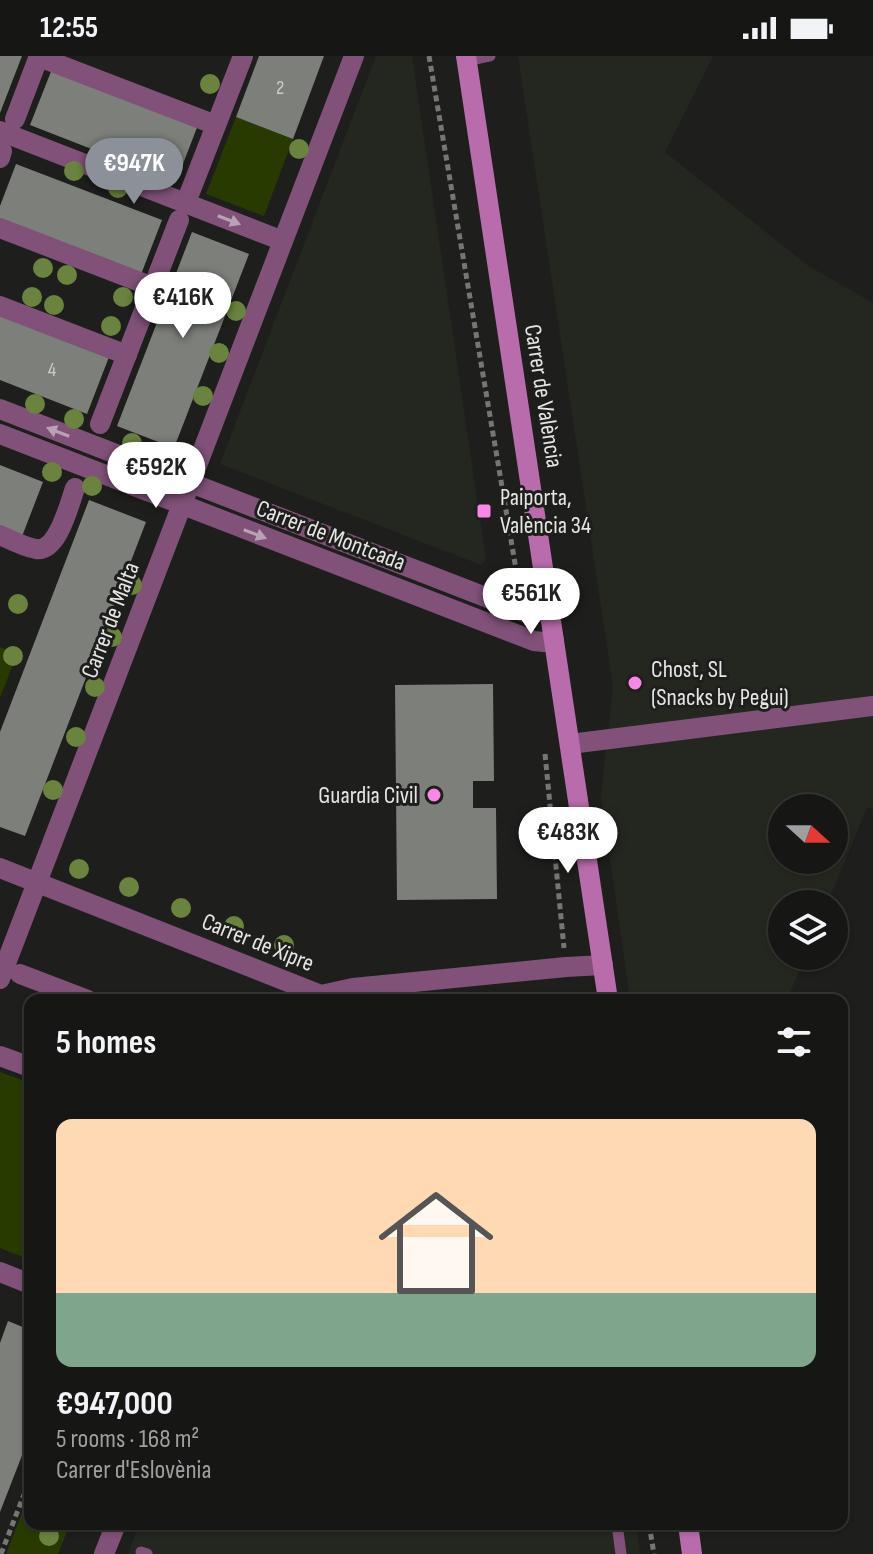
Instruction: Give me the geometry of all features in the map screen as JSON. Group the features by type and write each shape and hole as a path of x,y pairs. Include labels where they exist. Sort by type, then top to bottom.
{"street":[{"path":"216,125 39,56 4,140 283,241"},
{"name":"Carrer de Malta","path":"10,977 37,883 354,56"},
{"path":"190,192 241,57"},
{"name":"Carrer de València","path":"467,58 607,994"},
{"path":"100,424 179,220"},
{"path":"0,228 153,287"},
{"path":"0,306 127,355"},
{"name":"Carrer de Montcada","path":"0,409 524,612 550,610"},
{"name":"Carrer de Montcada","path":"0,434 534,641 554,640"},
{"path":"0,535 33,548 48,546 55,539 75,488"},
{"path":"570,744 873,706"},
{"name":"Carrer de Xipre","path":"0,868 310,994"},
{"name":"Carrer de Xipre","path":"333,994 353,988 603,965"},
{"path":"10,977 68,994"},
{"path":"0,1056 24,1065"},
{"path":"0,1272 24,1282"},
{"path":"104,1554 114,1530"},
{"path":"689,1530 692,1554"}],"lane":[{"path":"467,58 490,56"},
{"path":"618,1530 621,1554"}],"path":[{"path":"429,56 524,612"},
{"path":"544,750 566,967"},
{"path":"1,1554 24,1495"},
{"path":"650,1530 654,1554"}],"shaded area":[{"path":"376,56 412,56 486,560 481,565 220,464"},
{"path":"518,56 713,56 665,152 807,265 873,303 873,809 867,808 848,854 848,794 768,794 768,874 840,874 833,890 768,890 768,970 799,970 789,994 629,994 601,796 613,686"},
{"path":"137,1530 637,1530 640,1554 128,1554"}],"green space":[{"path":"236,117 293,139 264,216 206,194"},
{"path":"0,647 17,654 0,698"},
{"path":"0,1072 24,1081 24,1258 0,1248"},
{"path":"24,1508 24,1530 68,1530 58,1554 6,1554"}],"building":[{"path":"0,56 22,56 0,113"},
{"path":"259,56 324,56 293,139 236,117"},
{"path":"52,69 198,125 176,182 30,125"},
{"path":"16,164 162,220 140,277 0,222 0,206"},
{"path":"192,232 249,254 174,448 117,426"},
{"path":"0,315 109,357 87,414 0,380"},
{"path":"0,465 43,482 21,539 0,531"},
{"path":"89,500 146,522 25,836 0,827 0,732"},
{"name":"Guardia Civil","path":"493,684 494,781 473,781 473,808 496,808 497,899 397,900 395,685"},
{"path":"8,1321 24,1328 24,1450 0,1512 0,1343"}],"place":[{"name":"Paiporta, València 34","path":"484,511"},
{"name":"Chost, SL (Snacks by Pegui)","path":"635,683"},
{"name":"Guardia Civil","path":"434,795"}]}
